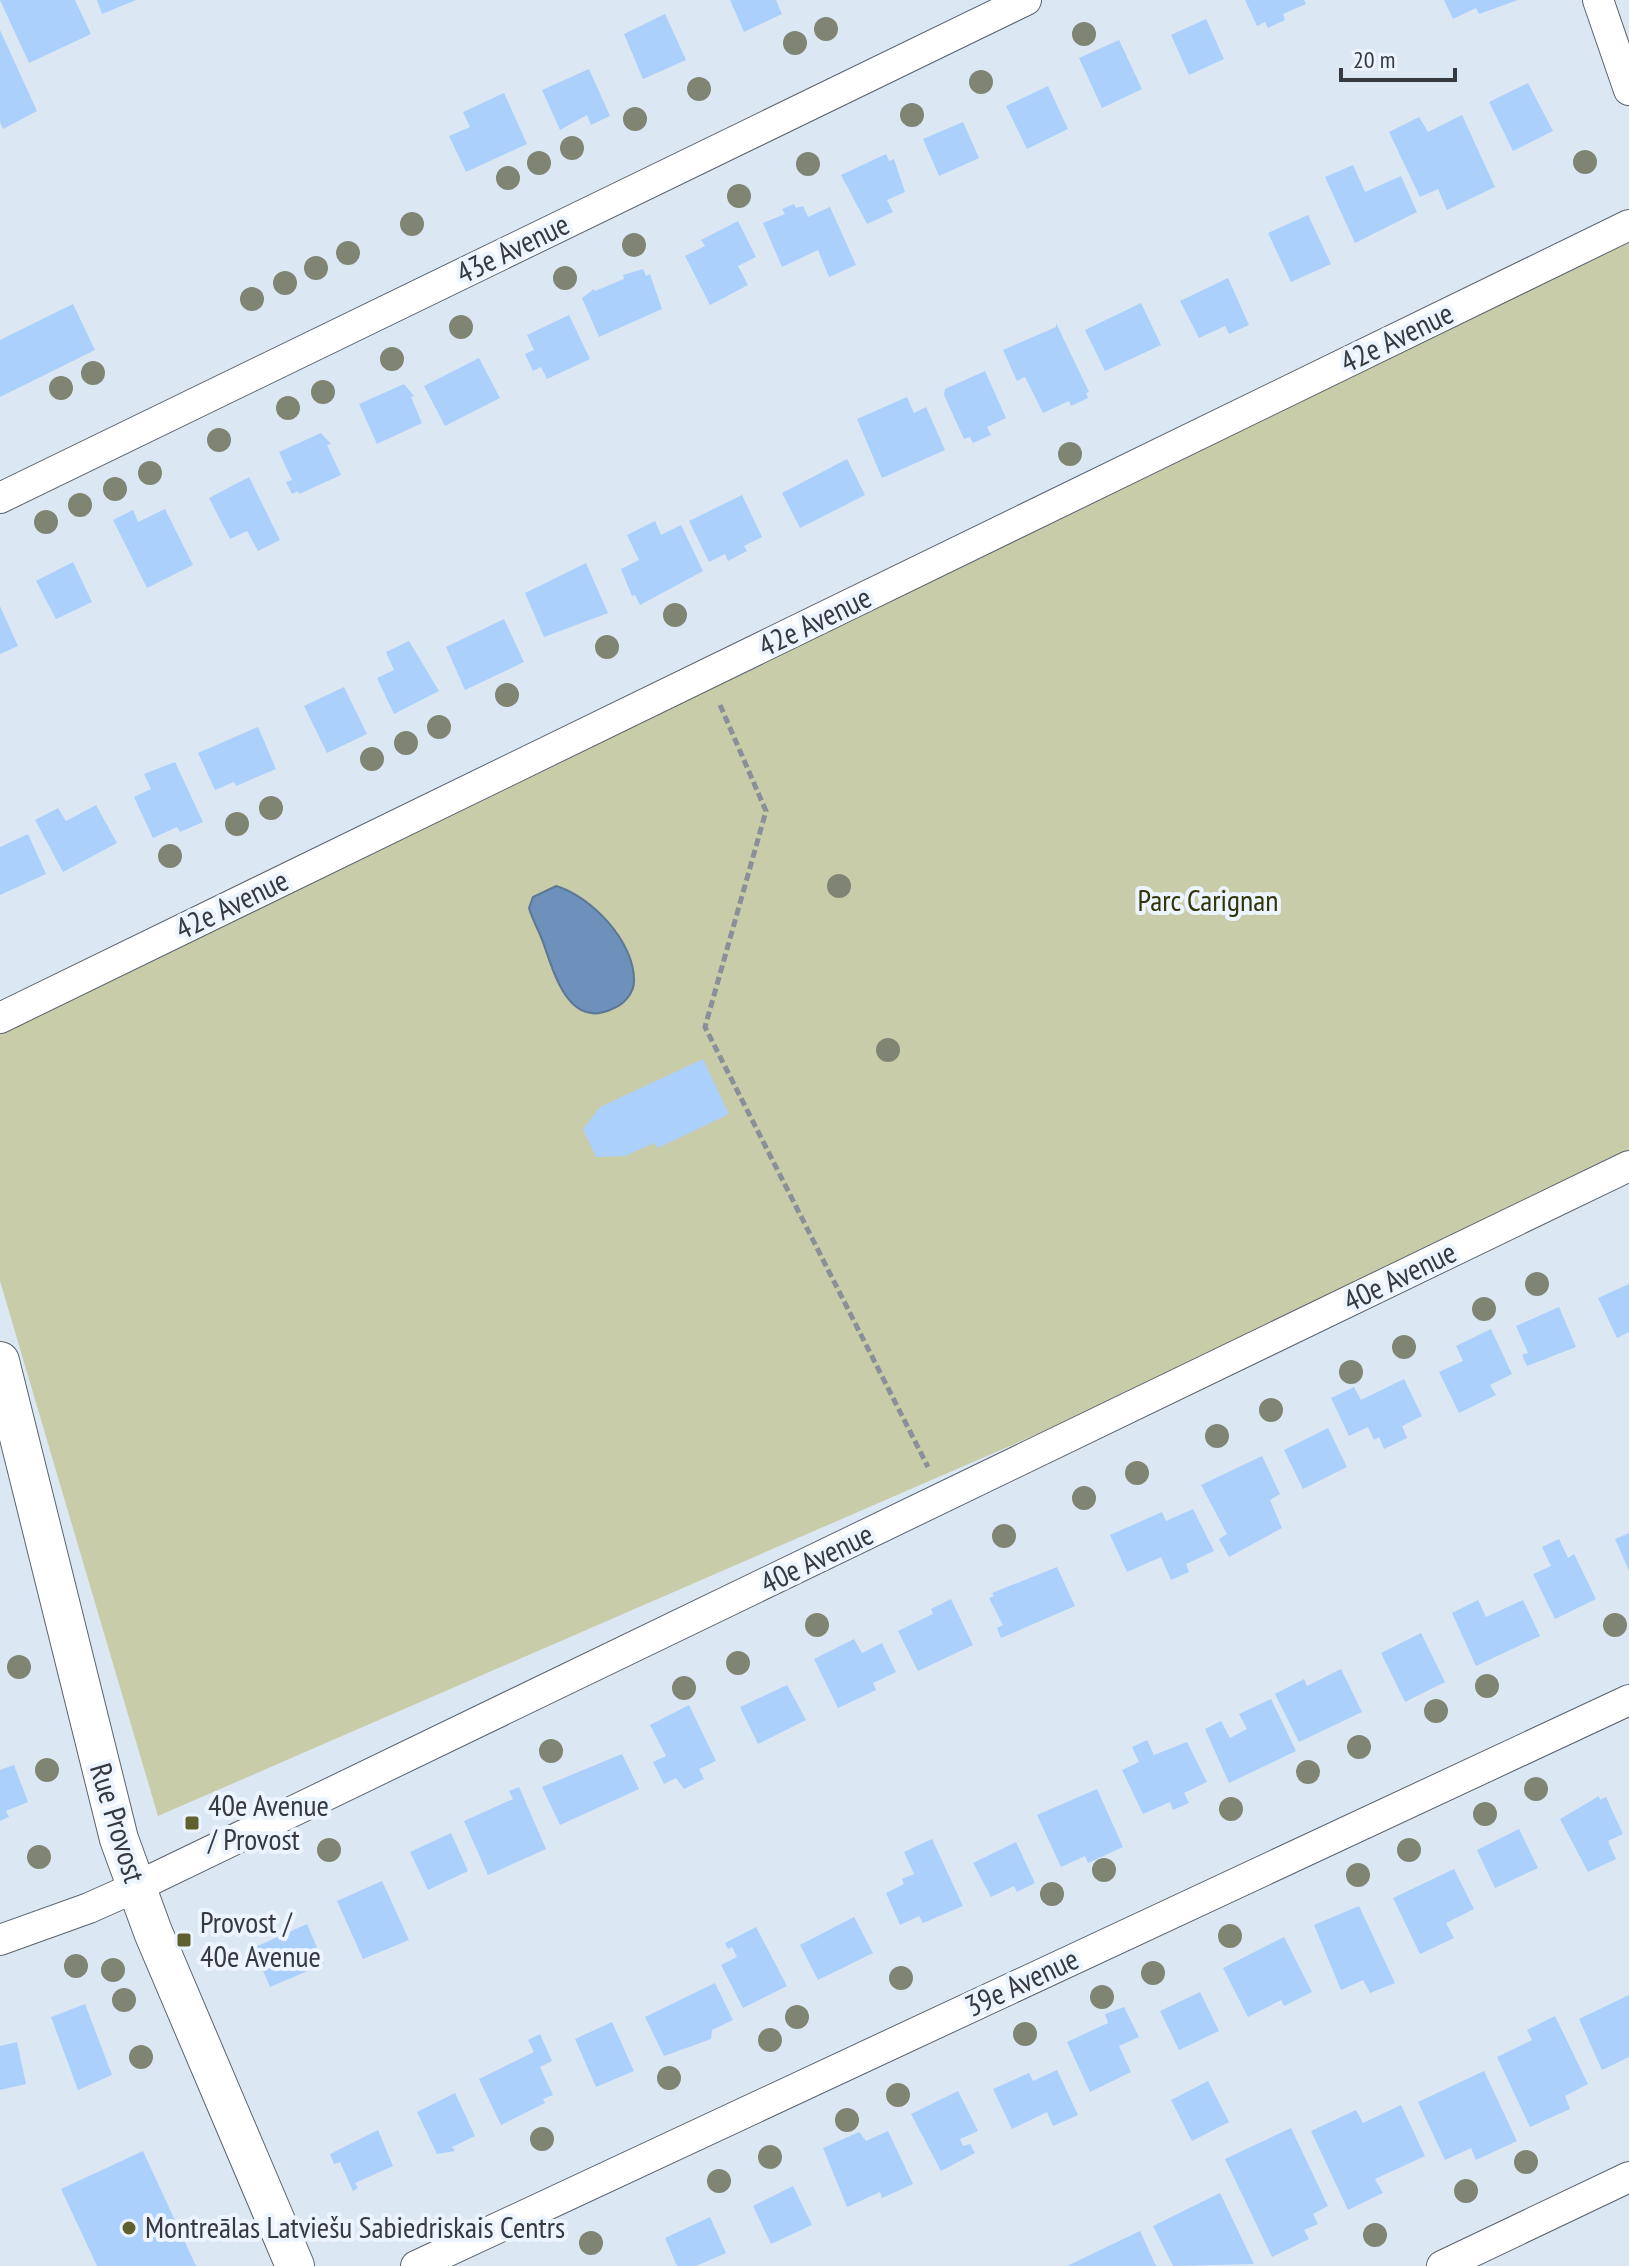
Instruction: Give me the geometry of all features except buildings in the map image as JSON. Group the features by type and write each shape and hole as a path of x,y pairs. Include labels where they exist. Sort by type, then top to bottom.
{"street":[{"name":"43e Avenue","path":"0,498 1026,0"},
{"path":"1598,0 1629,90"},
{"name":"42e Avenue","path":"0,1018 1629,225"},
{"name":"40e Avenue","path":"0,1940 89,1908 136,1887 1629,1166"},
{"name":"Rue Provost","path":"0,1361 106,1794 136,1887 295,2266"},
{"name":"39e Avenue","path":"416,2266 1629,1700"},
{"path":"1442,2266 1629,2177"}],"path":[{"path":"707,674 766,811 705,1027 944,1498"}],"green space":[{"name":"Parc Carignan","path":"1629,226 1629,1177 158,1816 0,1281 0,1024"}],"water":[{"path":"556,886 569,891 596,910 619,936 627,951 634,986 624,1002 616,1007 597,1013 585,1012 575,1006 560,985 529,908 533,897"}],"place":[{"name":"40e Avenue / Provost","path":"192,1823"},
{"name":"Provost / 40e Avenue","path":"184,1940"},
{"name":"Montreālas Latviešu Sabiedriskais Centrs","path":"129,2228"}]}
